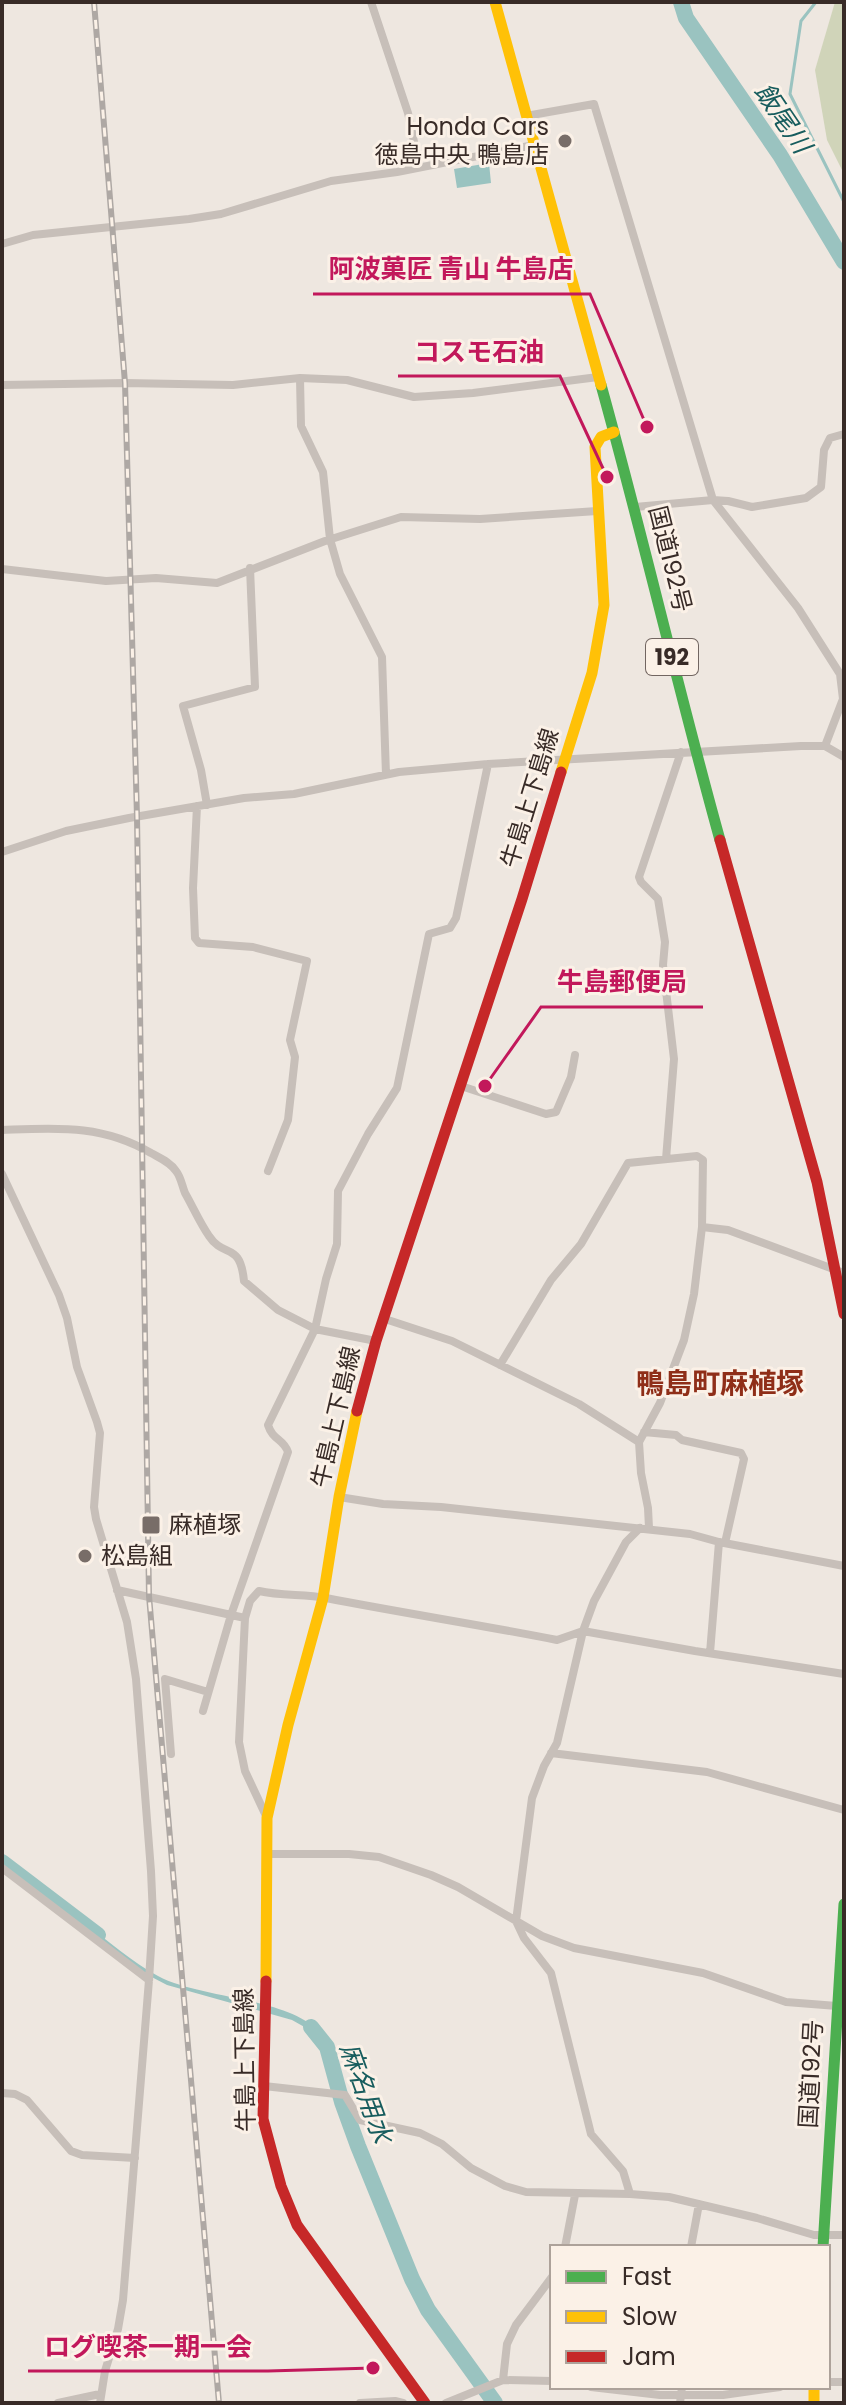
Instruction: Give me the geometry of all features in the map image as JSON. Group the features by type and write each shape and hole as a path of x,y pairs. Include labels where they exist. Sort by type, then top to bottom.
{"main road":[{"name":"国道192号","path":"495,2 635,507 696,753 817,1182 840,1272 844,1314"},
{"name":"牛島上下島線","path":"425,2403 297,2225 270,2157 263,2119 267,1818 288,1725 323,1598 355,1419 376,1341 461,1086 592,673 604,605 595,447 601,437 614,432"},
{"name":"国道192号","path":"824,2241 841,2006 844,1904"}],"street":[{"path":"371,2 408,113 419,166"},
{"path":"526,116 594,104 713,500 798,608 840,674 843,699 828,748"},
{"path":"2,244 33,235 221,214 331,181 397,172 534,145"},
{"path":"2,385 233,385 300,378 347,380 414,397 598,377"},
{"path":"300,378 301,426 323,472 330,539 340,574 382,657 386,775"},
{"path":"635,507 713,500 752,507 806,498 821,487 824,450 830,438 844,434"},
{"path":"2,569 106,581 156,578 217,583 330,539 401,517 480,519 597,511"},
{"path":"250,568 255,687 183,706 201,770 202,806 193,888 195,938 199,943 253,947 307,961 290,1040 295,1057 288,1120 268,1171"},
{"path":"2,852 66,831 244,798 294,794 386,775 488,764 681,752 828,748 844,757"},
{"path":"666,1159 674,1059 663,965 665,942 658,899 639,877 681,752"},
{"path":"203,1711 231,1615 288,1452 286,1445 271,1434 268,1425 315,1329 337,1244 338,1191 397,1088 429,934 450,928 456,918 488,764"},
{"path":"461,1086 546,1114 556,1112 571,1077 575,1055"},
{"path":"2,1130 62,1129 102,1133 123,1138 167,1162 177,1172 211,1240 238,1256 244,1281 278,1310 315,1329 376,1341"},
{"path":"500,1365 551,1280 581,1244 628,1163 697,1156 703,1160 702,1227 694,1294 684,1340 660,1403 639,1442 648,1508 644,1528 626,1542 594,1601 583,1631 557,1743 532,1798 516,1921 524,1938 551,1973 591,2134 623,2171 630,2194"},
{"path":"2,1174 59,1295 77,1367 100,1433 94,1507 127,1622 136,1679 151,1871 153,1916 149,1980 123,2300 118,2329 100,2398 58,2403"},
{"path":"702,1227 728,1230 840,1272"},
{"path":"385,1319 452,1341 579,1404 639,1442"},
{"path":"644,1432 676,1435 682,1440 741,1453 744,1459 722,1542 710,1653"},
{"path":"339,1497 690,1534 844,1566"},
{"path":"117,1590 245,1618"},
{"path":"267,1818 245,1771 239,1742 245,1618 250,1601 259,1591 323,1598 557,1640 583,1631 844,1674"},
{"path":"171,1754 165,1679 208,1692"},
{"path":"551,1753 707,1772 844,1810"},
{"path":"268,1854 379,1857 458,1887 542,1936 574,1948 703,1973 786,2002 841,2006"},
{"path":"2,1868 149,1980"},
{"path":"264,2086 340,2095 360,2120 420,2133 442,2144 471,2168 505,2186 526,2192 669,2197 814,2235 824,2241 844,2235"},
{"path":"2,2093 15,2094 27,2100 71,2151 82,2155 135,2158"},
{"path":"565,2245 575,2195"},
{"path":"691,2245 699,2204"},
{"path":"499,2381 507,2344 516,2325 550,2280"},
{"path":"446,2403 499,2381 550,2381"},
{"path":"608,2389 660,2395 723,2395 766,2389"},
{"path":"360,2403 403,2403"}],"green space":[{"path":"835,2 844,2 844,174 827,140 815,70"}],"water":[{"path":"489,163 491,183 457,188 454,169"},
{"path":"83,1922 158,1976 198,1990 290,2013 324,2036 323,2046 308,2029 292,2020 167,1985 144,1973 81,1925"}],"waterway":[{"name":"飯尾川","path":"681,2 686,18 780,155 844,262"},
{"name":"麻名用水","path":"816,2 801,21 790,94 844,202"},
{"name":"麻名用水","path":"2,1862 98,1935"},
{"name":"麻名用水","path":"311,2027 327,2047 358,2146 412,2279 428,2310 495,2403"}],"railway":[{"path":"94,2 125,383 137,817 149,1596 219,2403"}],"traffic: fast":[{"path":"601,385 720,840"},
{"path":"823,2245 844,1904"}],"traffic: slow":[{"path":"495,2 601,385"},
{"path":"561,772 592,673 604,605 595,447 601,437 614,432"},
{"path":"266,1981 267,1818 288,1725 323,1598 357,1411"},
{"path":"814,2389 814,2403"}],"traffic: jam":[{"path":"357,1411 376,1341 561,772"},
{"path":"720,840 817,1182 844,1314"},
{"path":"266,1981 263,2119 281,2186 297,2225 425,2403"}],"place":[{"name":"Honda Cars 徳島中央 鴨島店","path":"565,141"},
{"name":"阿波菓匠 青山 牛島店","path":"647,427"},
{"name":"コスモ石油","path":"607,477"},
{"name":"牛島郵便局","path":"485,1086"},
{"name":"麻植塚","path":"151,1525"},
{"name":"松島組","path":"85,1556"},
{"name":"ログ喫茶一期一会","path":"373,2368"}],"district":[{"name":"鴨島町麻植塚","path":"720,1383"}]}
